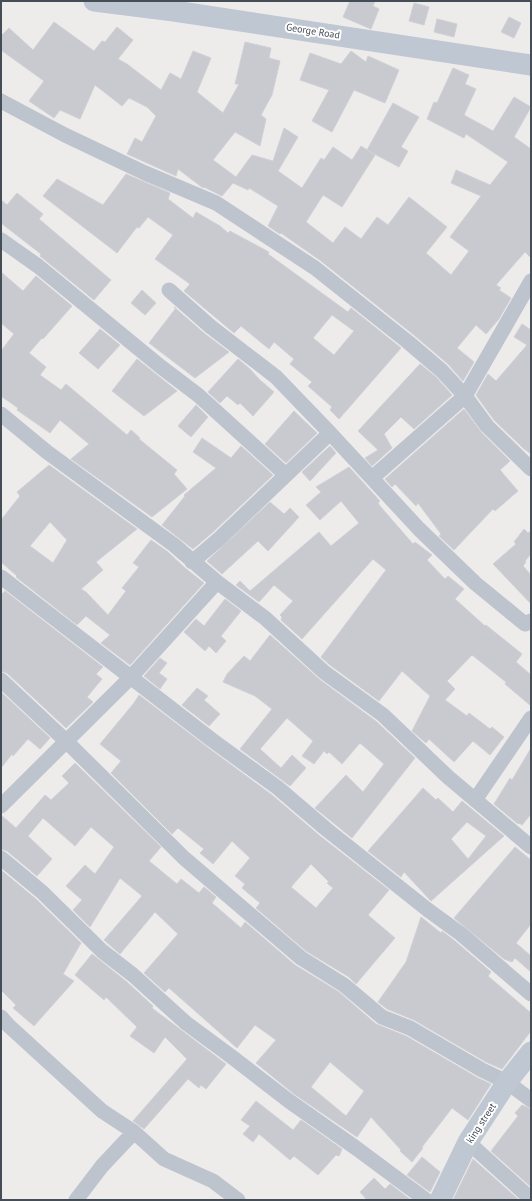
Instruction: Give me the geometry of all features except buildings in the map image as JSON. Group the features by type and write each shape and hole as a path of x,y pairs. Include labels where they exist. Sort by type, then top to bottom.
{"main road":[{"name":"George Road","path":"94,1 176,6 531,64"},
{"name":"king street","path":"440,1200 468,1142 507,1082 531,1052"}],"street":[{"path":"1,101 65,135 145,173 216,203 315,268 442,371 465,396 487,426 531,469"},
{"path":"1,240 38,266 161,367 198,395 286,476"},
{"path":"372,478 465,396 531,280"},
{"path":"169,290 211,327 276,377 330,433 419,530 475,583 525,624 531,621"},
{"path":"1,414 53,457 174,545 192,562 265,618 324,672 383,715 448,777 531,847"},
{"path":"192,562 219,539 330,433"},
{"path":"1,577 212,740 278,788 326,829 428,910 461,934 531,994"},
{"path":"1,806 132,677 217,582"},
{"path":"1,680 66,741 184,858 301,958 344,985 382,1017 410,1028 482,1070 507,1082 531,1100"},
{"path":"476,800 531,718"},
{"path":"1,858 42,892 102,951 186,1023 289,1101 426,1200"},
{"path":"1,1017 102,1111 134,1132 164,1159 213,1181 238,1200"},
{"path":"76,1200 102,1166 134,1132"},
{"path":"468,1142 531,1199"}]}
